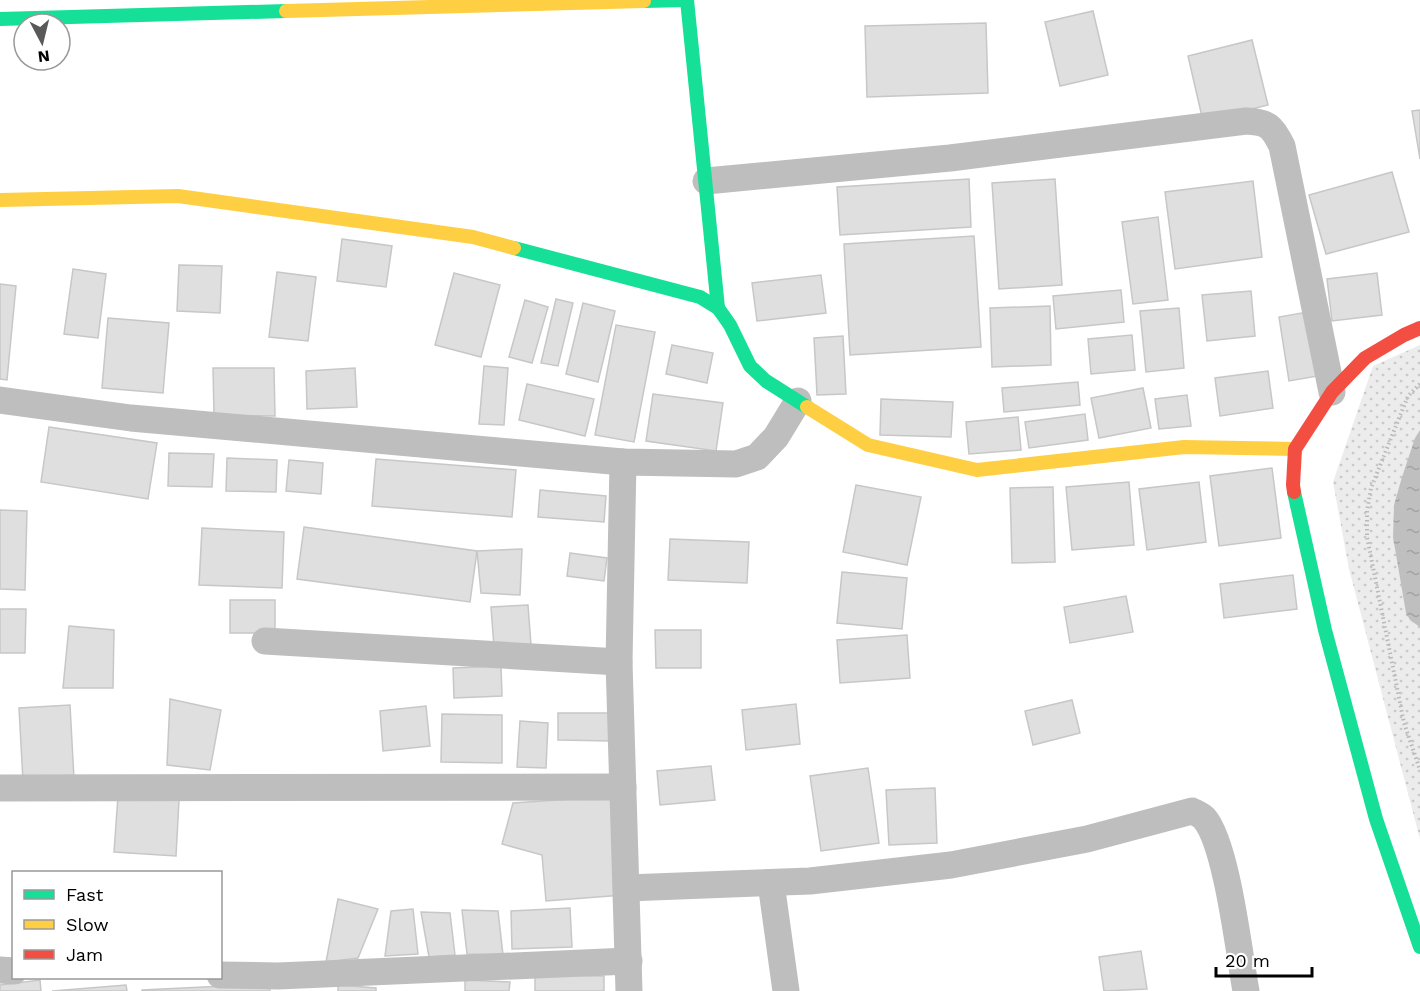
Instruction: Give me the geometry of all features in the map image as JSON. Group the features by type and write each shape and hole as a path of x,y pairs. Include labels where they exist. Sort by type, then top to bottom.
{"street":[{"path":"0,19 687,0 718,308"},
{"path":"706,181 951,158 1246,121 1262,122 1275,132 1282,146 1332,392"},
{"path":"0,200 178,196 473,237 700,297 718,308 730,326 750,366 766,381 868,445 977,470 1184,447 1295,449"},
{"path":"1420,328 1365,358 1332,392 1295,449 1293,485 1325,630 1376,819 1420,947"},
{"path":"0,400 131,418 623,462 736,464 757,457 777,437 798,401"},
{"path":"623,462 619,662 629,991"},
{"path":"265,641 619,662"},
{"path":"0,788 623,787"},
{"path":"627,888 810,882 951,865 1087,839 1192,811 1205,820 1218,846 1246,991"},
{"path":"771,883 786,991"},
{"path":"222,975 278,976 629,961"}],"path":[{"path":"1420,384 1408,396 1371,488 1366,537 1404,723 1420,770"}],"shaded area":[{"path":"1420,345 1420,839 1349,569 1333,482 1373,366"}],"water":[{"path":"1420,430 1420,627 1410,620 1406,613 1393,537 1394,505 1415,438"}],"building":[{"path":"1093,11 1108,75 1060,86 1045,22"},
{"path":"986,23 988,93 867,97 865,26"},
{"path":"1252,40 1268,105 1203,121 1188,56"},
{"path":"1420,110 1420,159 1412,111"},
{"path":"1392,172 1409,232 1326,254 1309,195"},
{"path":"969,179 971,227 840,235 837,187"},
{"path":"1055,179 1062,285 999,289 992,183"},
{"path":"1253,181 1262,257 1175,269 1165,192"},
{"path":"1158,217 1168,300 1133,304 1122,222"},
{"path":"974,236 981,347 850,355 844,244"},
{"path":"342,239 392,246 386,287 337,281"},
{"path":"179,265 222,266 220,313 177,311"},
{"path":"73,269 106,274 98,338 64,334"},
{"path":"277,272 316,277 308,341 269,337"},
{"path":"454,273 500,285 481,357 435,345"},
{"path":"1377,273 1382,315 1332,321 1327,279"},
{"path":"821,275 826,313 757,321 752,283"},
{"path":"0,284 16,286 7,380 0,379"},
{"path":"1121,290 1124,322 1056,329 1053,296"},
{"path":"1251,291 1255,336 1207,341 1202,295"},
{"path":"556,299 573,303 558,366 541,363"},
{"path":"525,300 548,307 532,363 509,357"},
{"path":"583,303 615,311 598,382 566,374"},
{"path":"1050,306 1051,365 992,367 990,308"},
{"path":"1179,308 1184,368 1146,372 1140,311"},
{"path":"1307,312 1318,376 1289,381 1279,317"},
{"path":"108,318 169,323 163,393 102,388"},
{"path":"616,325 655,332 634,442 595,435"},
{"path":"1132,335 1135,370 1091,374 1088,339"},
{"path":"843,336 846,394 817,395 814,338"},
{"path":"672,345 713,353 707,383 666,374"},
{"path":"484,366 508,368 504,425 479,424"},
{"path":"213,368 274,368 275,416 214,415"},
{"path":"355,368 357,407 307,409 306,371"},
{"path":"1268,371 1273,408 1220,416 1215,378"},
{"path":"1078,382 1080,405 1004,412 1002,388"},
{"path":"527,384 594,399 585,436 519,420"},
{"path":"1143,388 1151,428 1099,438 1091,398"},
{"path":"653,394 723,403 716,451 646,441"},
{"path":"1187,395 1191,426 1159,429 1155,399"},
{"path":"881,399 953,402 951,437 880,435"},
{"path":"1085,414 1088,440 1029,448 1025,422"},
{"path":"1018,417 1021,450 969,454 966,422"},
{"path":"49,427 157,443 148,499 41,482"},
{"path":"169,453 214,454 212,487 168,486"},
{"path":"227,458 277,460 276,492 226,491"},
{"path":"376,459 516,470 512,517 372,506"},
{"path":"289,460 323,463 321,494 286,491"},
{"path":"1272,468 1281,538 1219,546 1210,476"},
{"path":"1129,482 1134,545 1072,550 1066,487"},
{"path":"1199,482 1206,542 1147,550 1139,489"},
{"path":"856,485 921,497 907,565 843,552"},
{"path":"1053,487 1055,562 1012,563 1010,488"},
{"path":"540,490 606,496 604,522 538,517"},
{"path":"0,510 27,511 25,590 0,589"},
{"path":"304,527 477,551 470,602 297,579"},
{"path":"202,528 284,532 282,588 199,585"},
{"path":"670,539 749,542 747,583 668,580"},
{"path":"522,549 520,595 481,593 477,551"},
{"path":"570,553 607,558 604,581 567,576"},
{"path":"842,572 907,578 902,629 837,623"},
{"path":"1293,575 1297,609 1224,618 1220,584"},
{"path":"1126,596 1133,632 1070,643 1064,607"},
{"path":"230,600 275,600 275,633 230,633"},
{"path":"528,605 531,645 494,647 491,607"},
{"path":"0,609 26,609 25,653 0,653"},
{"path":"69,626 114,630 113,688 63,688"},
{"path":"655,630 701,630 701,668 656,668"},
{"path":"907,635 910,678 840,683 837,640"},
{"path":"501,666 502,696 454,698 453,668"},
{"path":"170,699 221,710 210,770 167,765"},
{"path":"1072,700 1080,733 1033,745 1025,711"},
{"path":"796,704 800,744 746,750 742,710"},
{"path":"70,705 74,779 23,781 19,708"},
{"path":"426,706 430,746 383,751 380,711"},
{"path":"558,713 611,713 611,741 558,740"},
{"path":"442,714 502,715 502,763 441,762"},
{"path":"520,721 548,723 546,768 517,767"},
{"path":"711,766 715,800 660,805 657,771"},
{"path":"868,768 879,843 821,851 810,776"},
{"path":"935,788 937,843 889,845 886,790"},
{"path":"118,796 179,800 176,856 114,852"},
{"path":"616,796 623,895 546,901 542,855 502,844 513,803"},
{"path":"338,899 378,909 358,958 326,962"},
{"path":"570,908 572,947 512,949 511,911"},
{"path":"413,909 418,954 385,956 391,911"},
{"path":"462,910 498,911 503,955 467,954"},
{"path":"421,912 450,913 455,955 429,957"},
{"path":"1141,951 1147,989 1104,991 1099,957"},
{"path":"535,975 604,976 604,991 535,991"},
{"path":"40,980 41,991 0,991 0,985"},
{"path":"465,980 510,982 509,991 465,991"},
{"path":"269,984 270,991 142,991 142,990"},
{"path":"126,985 127,991 52,991"},
{"path":"338,985 376,988 376,991 338,991"}],"traffic: fast":[{"path":"644,1 687,0 718,308"},
{"path":"0,19 286,11"},
{"path":"514,248 700,297 718,308 730,325 750,366 766,381 807,407"},
{"path":"1294,492 1325,630 1376,819 1420,947"}],"traffic: slow":[{"path":"286,11 644,1"},
{"path":"0,200 178,196 473,237 514,248"},
{"path":"807,407 868,445 977,470 1184,447 1295,449"}],"traffic: jam":[{"path":"1294,492 1295,449 1332,392 1365,358 1420,328"}]}
